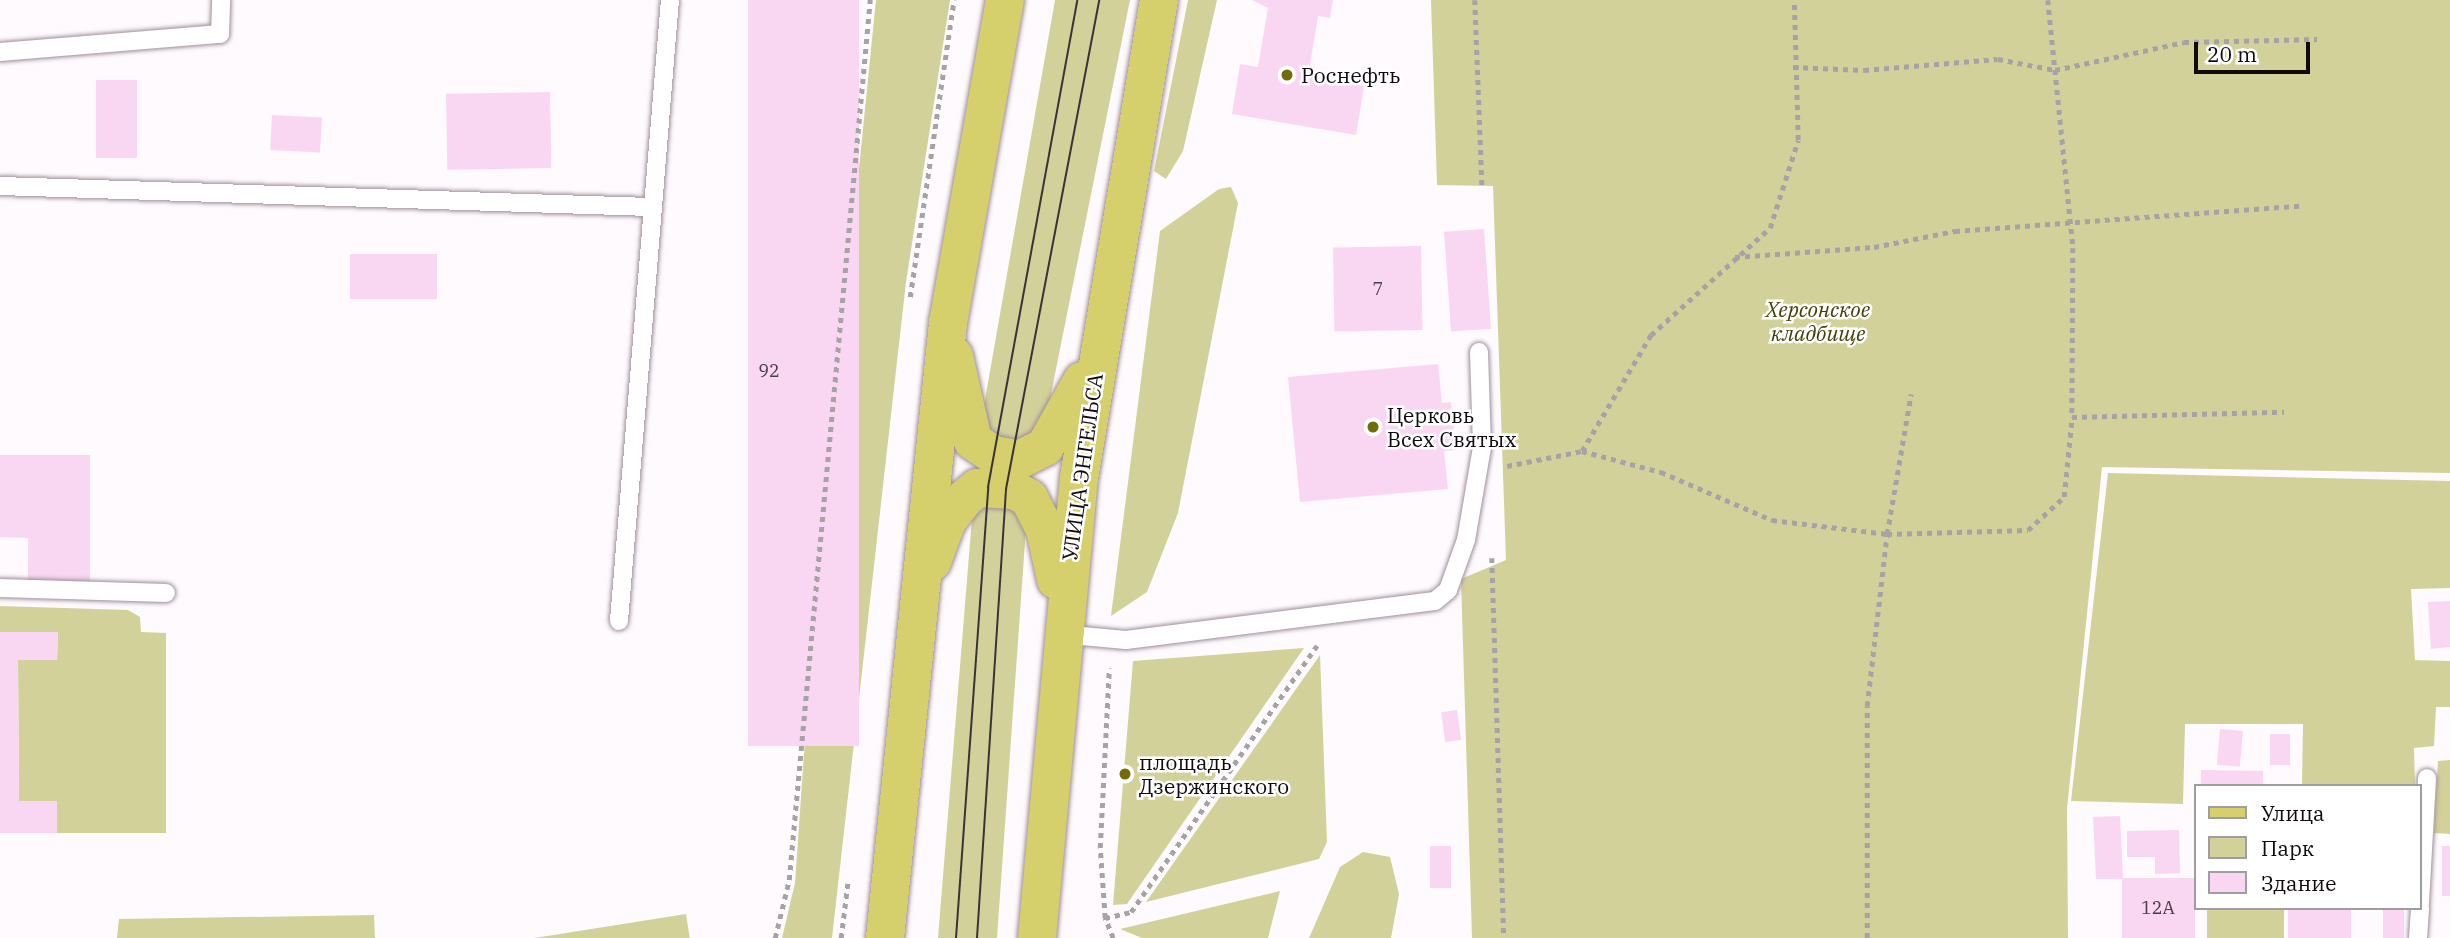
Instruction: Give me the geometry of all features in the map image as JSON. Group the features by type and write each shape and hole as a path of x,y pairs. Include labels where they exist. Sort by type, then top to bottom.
{"main road":[{"path":"885,938 914,608 948,323 1005,0"},
{"name":"УЛИЦА ЭНГЕЛЬСА","path":"1037,938 1060,634 1099,343 1159,0"},
{"path":"948,323 973,441 994,455 1019,460 1045,446 1061,425 1099,343"},
{"path":"914,608 947,521 964,499 977,488 1014,490 1029,498 1045,528 1060,634"}],"lane":[{"path":"0,52 220,34 221,0"},
{"path":"619,621 649,207 670,0"},
{"path":"0,186 649,207"},
{"path":"1060,634 1126,640 1435,601 1448,590 1466,540 1482,447 1479,352"},
{"path":"0,588 166,593"},
{"path":"2422,869 2427,778"},
{"path":"2418,938 2420,910"}],"path":[{"path":"775,938 789,880 870,0"},
{"path":"1475,0 1482,186"},
{"path":"1582,451 1651,335 1770,228 1798,140 1793,67 1794,0"},
{"path":"1492,470 1582,451 1661,472 1772,520 1887,534 2028,530 2064,497 2072,417 2070,222 2048,0"},
{"path":"1793,67 1864,69 1998,60 2055,70 2184,42 2317,39"},
{"path":"1735,257 1874,247 1955,231 2299,206"},
{"path":"1867,938 1867,706 1887,534 1911,394"},
{"path":"2072,417 2284,412"},
{"path":"1491,545 1504,938"},
{"path":"1105,918 1131,912 1333,615"},
{"path":"1100,848 1105,918 1113,938"}],"green space":[{"path":"876,0 950,0 906,282 832,938 782,938 795,883 813,624"},
{"path":"1055,0 1130,0 1048,409 1027,445 994,439 982,417"},
{"path":"1188,0 1217,0 1183,151 1166,179 1154,171"},
{"name":"Херсонское кладбище","path":"1431,0 2450,0 2450,473 2102,467 2067,809 2068,938 1472,938 1461,579 1506,560 1493,186 1437,185"},
{"path":"1231,187 1238,203 1178,513 1147,592 1111,616 1160,231 1219,189"},
{"path":"2108,473 2450,481 2450,588 2411,589 2415,660 2450,661 2450,707 2436,707 2434,746 2414,748 2415,784 2302,784 2303,724 2185,724 2183,804 2071,801"},
{"path":"987,505 1014,509 1026,528 997,938 938,938 972,518"},
{"path":"0,606 128,610 140,617 141,632 166,633 166,833 57,833 57,801 19,801 18,660 57,660 58,633 0,632"},
{"path":"1304,648 1127,904 1113,905 1133,661"},
{"path":"1320,655 1327,842 1319,859 1146,902"},
{"path":"2450,760 2450,834 2434,833 2438,761"},
{"path":"1363,852 1390,857 1399,894 1391,938 1309,938 1340,867"},
{"path":"1280,891 1268,938 1142,938 1120,929"},
{"path":"2207,910 2284,910 2284,938 2207,938"},
{"path":"686,914 688,938 534,938"},
{"path":"374,915 375,938 117,938 119,919"}],"building":[{"path":"748,0 859,0 859,746 748,746"},
{"path":"1252,0 1333,0 1330,18 1318,16 1308,77 1364,86 1356,135 1232,114 1240,64 1258,67 1268,8"},
{"path":"96,80 137,80 137,158 96,158"},
{"path":"550,92 551,168 447,170 446,94"},
{"path":"272,115 322,118 320,153 270,150"},
{"path":"1484,229 1491,329 1451,332 1444,232"},
{"path":"1421,246 1422,330 1334,332 1333,248"},
{"path":"350,254 437,254 437,299 350,299"},
{"name":"Церковь Всех Святых","path":"1438,364 1442,403 1451,402 1456,450 1444,451 1448,489 1300,502 1288,377"},
{"path":"0,455 90,455 90,583 28,583 28,538 0,537"},
{"path":"2450,601 2450,647 2431,649 2428,602"},
{"path":"0,632 58,632 57,660 18,660 19,801 57,801 57,833 0,833"},
{"path":"1457,710 1461,740 1445,742 1441,712"},
{"path":"2220,729 2243,731 2240,767 2217,765"},
{"path":"2270,734 2290,734 2290,765 2270,765"},
{"path":"2201,770 2263,771 2263,784 2201,784"},
{"path":"2120,816 2123,878 2194,878 2195,938 2122,938 2122,879 2096,879 2093,817"},
{"path":"2179,830 2180,873 2155,874 2155,857 2127,857 2127,831"},
{"path":"1430,846 1451,846 1451,888 1430,888"},
{"path":"2442,846 2450,846 2450,896 2442,896"},
{"path":"2288,910 2351,910 2351,938 2288,938"},
{"path":"2383,910 2404,910 2404,938 2383,938"}],"tram line":[{"path":"956,938 988,487 1077,0"},
{"path":"977,938 1006,489 1099,0"}],"place":[{"name":"Роснефть","path":"1287,75"},
{"name":"Церковь Всех Святых","path":"1373,427"},
{"name":"площадь Дзержинского","path":"1125,774"}]}
